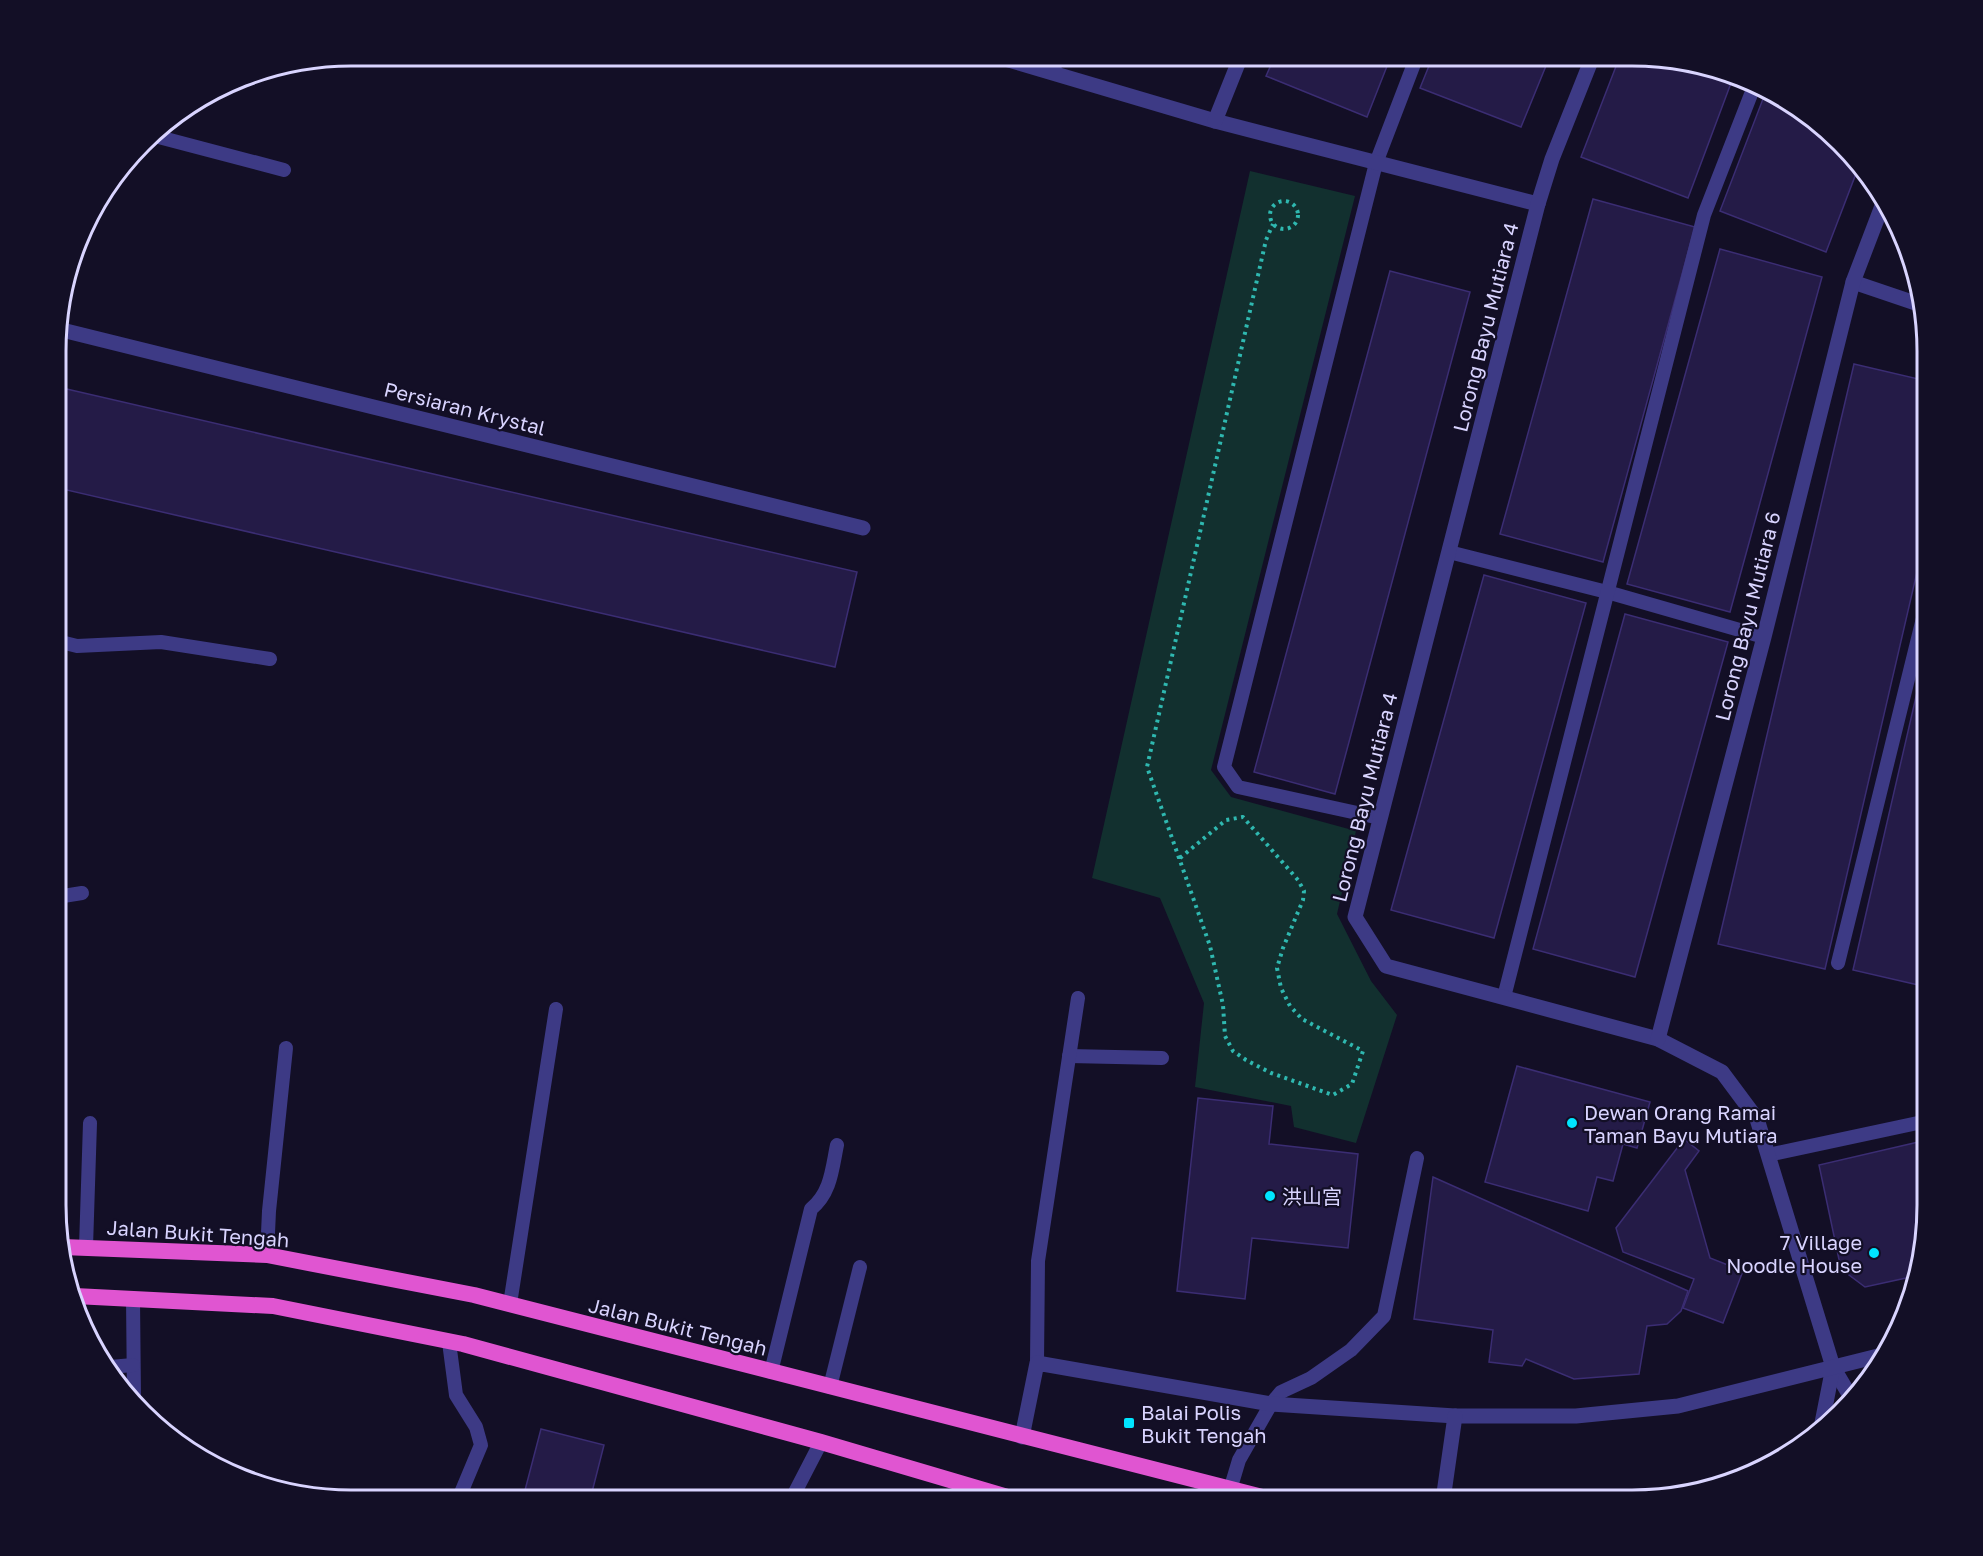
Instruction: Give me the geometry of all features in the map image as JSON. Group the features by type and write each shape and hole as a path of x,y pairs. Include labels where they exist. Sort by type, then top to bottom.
{"highway":[{"name":"Jalan Bukit Tengah","path":"69,1247 267,1255 474,1295 1230,1490"},
{"path":"81,1296 273,1306 449,1342 821,1442 984,1490"}],"street":[{"path":"1031,66 1215,121 1538,204"},
{"path":"1215,121 1237,66"},
{"name":"Lorong Bayu Mutiara 4","path":"1589,66 1552,159 1538,204 1355,917 1386,966 1658,1040 1722,1072 1757,1119 1833,1367 1847,1391"},
{"name":"Lorong Bayu Mutiara 6","path":"1658,1040 1764,637 1853,282 1880,210"},
{"path":"1853,282 1913,301"},
{"name":"Persiaran Krystal","path":"67,331 863,528"},
{"path":"1022,1437 1037,1363 1271,1404 1455,1416 1576,1416 1678,1406 1873,1357"},
{"name":"Lorong Bayu Mutiara 4","path":"1823,1416 1833,1367"},
{"path":"1444,1490 1455,1416"}],"lane":[{"path":"1052,72 1055,66"},
{"path":"1380,818 1238,787 1224,767 1376,163 1413,66"},
{"path":"1503,997 1704,214 1752,92"},
{"path":"162,138 284,170"},
{"path":"1449,552 1606,592 1764,637"},
{"path":"66,643 77,646 161,642 270,659"},
{"path":"1838,963 1917,643"},
{"path":"66,896 82,893"},
{"path":"1037,1363 1038,1261 1078,998"},
{"path":"510,1304 556,1009"},
{"path":"267,1255 269,1211 286,1047"},
{"path":"1070,1056 1162,1058"},
{"path":"86,1247 90,1123"},
{"path":"1768,1155 1917,1123"},
{"path":"771,1372 811,1209 828,1188 837,1145"},
{"path":"1230,1490 1239,1460 1271,1404 1281,1392 1311,1378 1351,1350 1384,1316 1417,1158"},
{"path":"830,1387 860,1267"},
{"path":"133,1299 134,1389"},
{"path":"449,1342 456,1395 476,1426 481,1445 462,1490"},
{"path":"116,1366 133,1365"},
{"path":"799,1490 821,1442"}],"path":[{"path":"1280,201 1289,202 1298,212 1294,225 1286,229 1273,224 1270,215 1273,207 1280,201"}],"green space":[{"path":"1250,171 1355,196 1211,770 1231,797 1356,831 1337,914 1371,981 1397,1015 1356,1143 1294,1127 1291,1106 1195,1087 1204,1003 1160,898 1092,878"}],"building":[{"path":"1270,66 1387,66 1367,117 1266,76"},
{"path":"1429,66 1546,66 1521,127 1420,88"},
{"path":"1616,66 1669,68 1731,84 1688,198 1581,157"},
{"path":"1763,98 1806,125 1834,149 1856,174 1826,252 1720,211"},
{"path":"1593,199 1695,227 1603,562 1500,534"},
{"path":"1720,249 1822,277 1730,612 1627,584"},
{"path":"1390,271 1470,292 1335,794 1254,772"},
{"path":"1854,364 1917,379 1917,572 1825,969 1718,944"},
{"path":"66,389 857,572 835,667 66,490"},
{"path":"1484,575 1586,603 1494,938 1391,910"},
{"path":"1625,614 1728,642 1635,977 1533,949"},
{"path":"1917,692 1917,985 1853,970"},
{"name":"Dewan Orang Ramai Taman Bayu Mutiara","path":"1517,1066 1650,1102 1637,1148 1623,1144 1613,1181 1597,1177 1588,1211 1485,1182"},
{"name":"洪山宫","path":"1198,1098 1273,1106 1269,1144 1358,1154 1348,1248 1252,1238 1245,1299 1177,1291"},
{"path":"1684,1139 1699,1151 1685,1170 1710,1258 1743,1271 1723,1323 1683,1308 1694,1279 1623,1252 1616,1228"},
{"path":"1917,1142 1915,1242 1907,1278 1865,1287 1841,1269 1819,1165"},
{"path":"1433,1177 1688,1291 1681,1311 1667,1324 1647,1326 1639,1374 1574,1379 1526,1359 1522,1366 1489,1362 1493,1330 1414,1319"},
{"path":"541,1429 604,1445 593,1490 525,1490"}],"place":[{"name":"Dewan Orang Ramai Taman Bayu Mutiara","path":"1572,1123"},
{"name":"洪山宫","path":"1270,1196"},
{"name":"7 Village Noodle House","path":"1874,1253"},
{"name":"Balai Polis Bukit Tengah","path":"1129,1423"}]}
